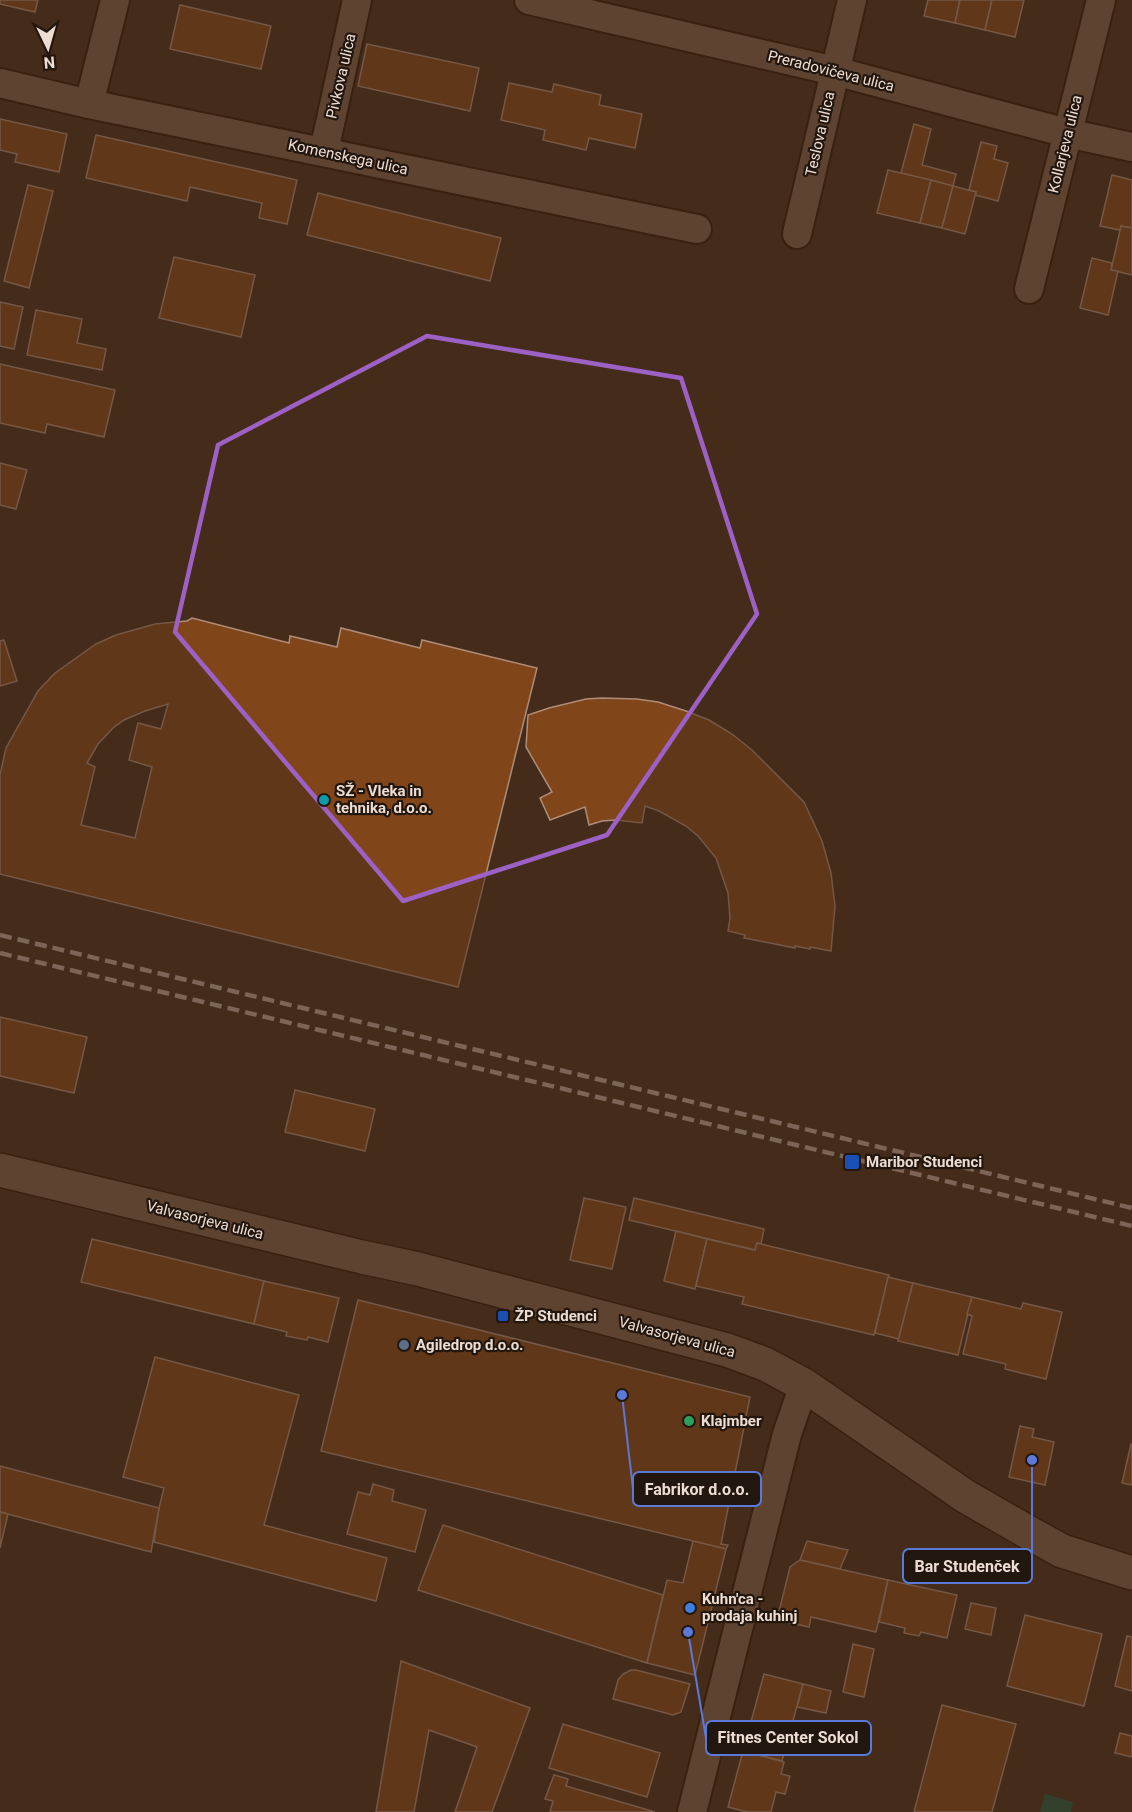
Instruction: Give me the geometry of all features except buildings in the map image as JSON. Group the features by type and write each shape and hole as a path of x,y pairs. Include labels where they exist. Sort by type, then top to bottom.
{"street":[{"path":"89,104 115,0"},
{"name":"Pivkova ulica","path":"324,152 357,0"},
{"name":"Preradovičeva ulica","path":"529,0 603,9 1068,133 1132,147"},
{"name":"Teslova ulica","path":"797,234 852,0"},
{"name":"Kollarjeva ulica","path":"1029,289 1101,0"},
{"name":"Komenskega ulica","path":"0,83 89,104 697,229"},
{"name":"Valvasorjeva ulica","path":"0,1170 418,1269 748,1357 804,1385 965,1496 1014,1525 1062,1551 1132,1573"},
{"path":"692,1812 787,1434 804,1385"}],"highlighted area":[{"path":"427,336 681,378 757,614 607,835 403,901 175,632 218,445"}],"green space":[{"path":"1045,1794 1073,1802 1071,1812 1040,1812"}],"railway":[{"path":"0,935 1132,1208"},
{"path":"0,953 1132,1226"}],"place":[{"name":"SŽ - Vleka in tehnika, d.o.o.","path":"324,800"},
{"name":"Maribor Studenci","path":"852,1162"},
{"name":"ŽP Studenci","path":"503,1316"},
{"name":"Agiledrop d.o.o.","path":"404,1345"},
{"name":"Fabrikor d.o.o.","path":"622,1395"},
{"name":"Klajmber","path":"689,1421"},
{"name":"Bar Studenček","path":"1032,1460"},
{"name":"Kuhn'ca - prodaja kuhinj","path":"690,1608"},
{"name":"Fitnes Center Sokol","path":"688,1632"}]}
